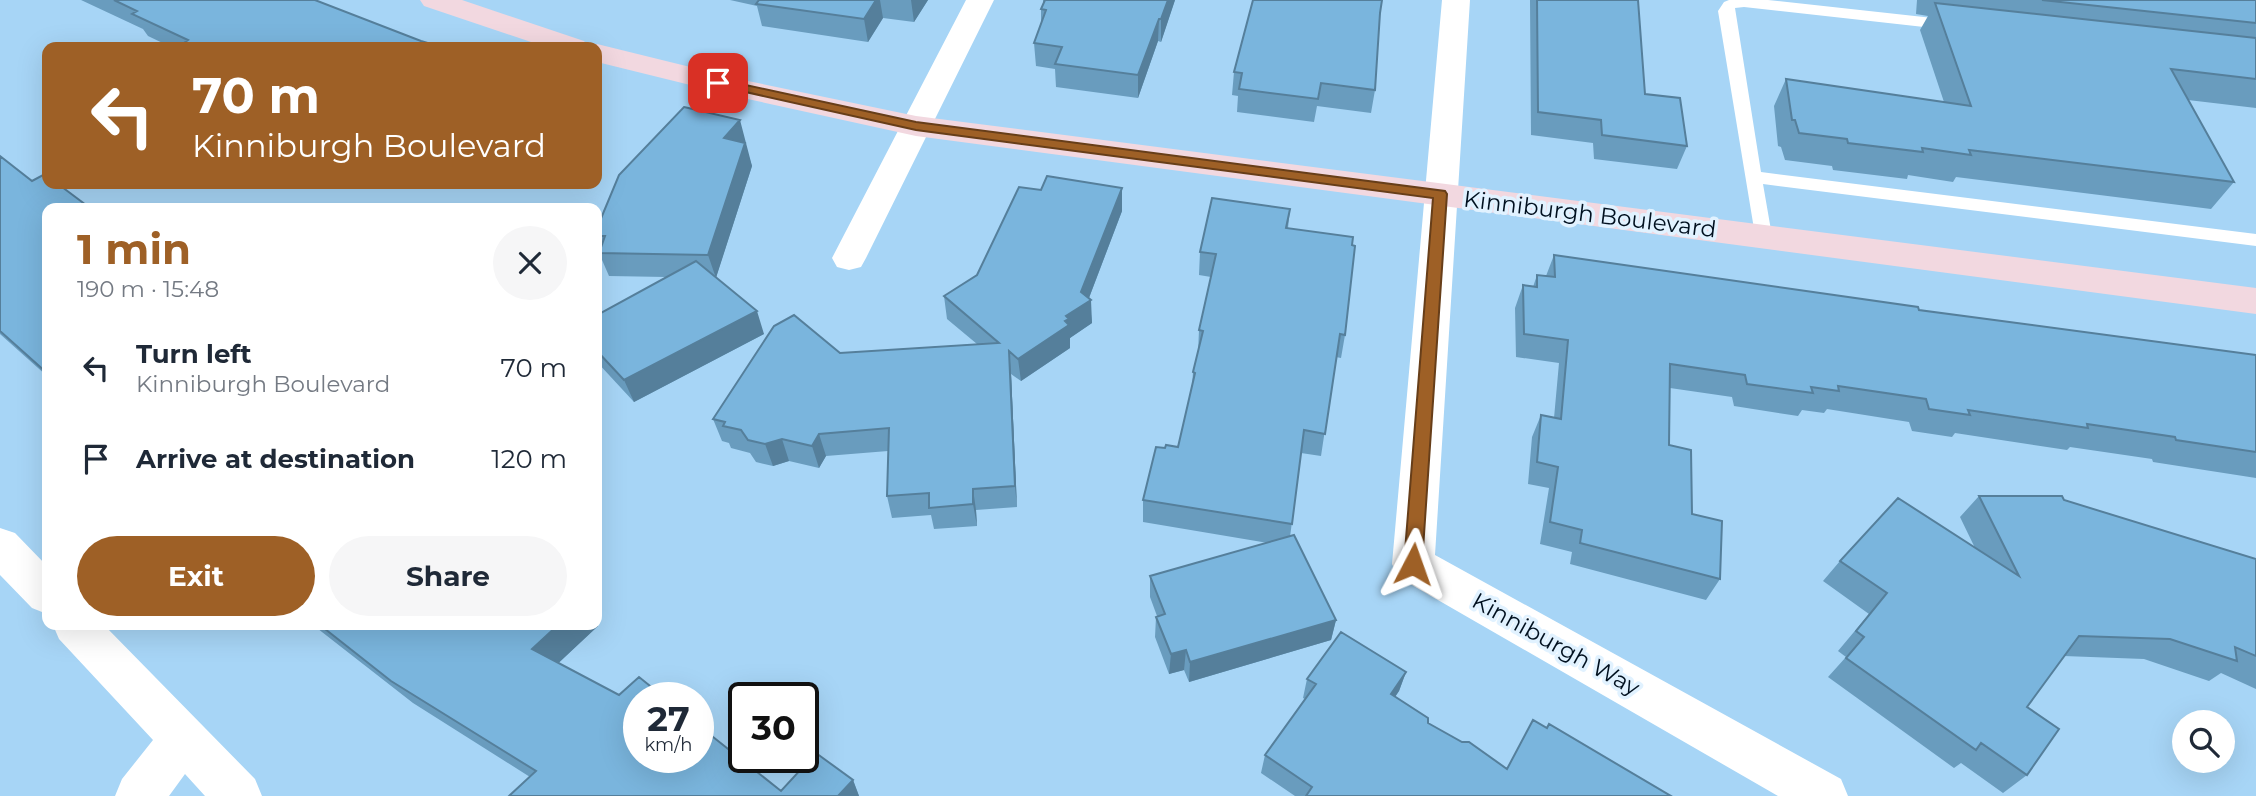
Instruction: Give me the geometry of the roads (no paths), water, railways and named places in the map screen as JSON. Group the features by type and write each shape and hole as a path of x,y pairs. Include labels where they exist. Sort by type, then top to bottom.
{"street":[{"path":"434,0 560,42"},
{"path":"849,258 979,0"},
{"name":"Kinniburgh Way","path":"1456,0 1413,564 1824,796"},
{"name":"Kinniburgh Boulevard","path":"602,54 743,89 916,126 2256,301"},
{"path":"0,546 42,591"},
{"path":"80,630 238,796"},
{"path":"139,796 183,738"}],"lane":[{"path":"1763,236 1726,11 1729,5 1744,2 1965,26"},
{"path":"1753,177 2256,240"}]}
